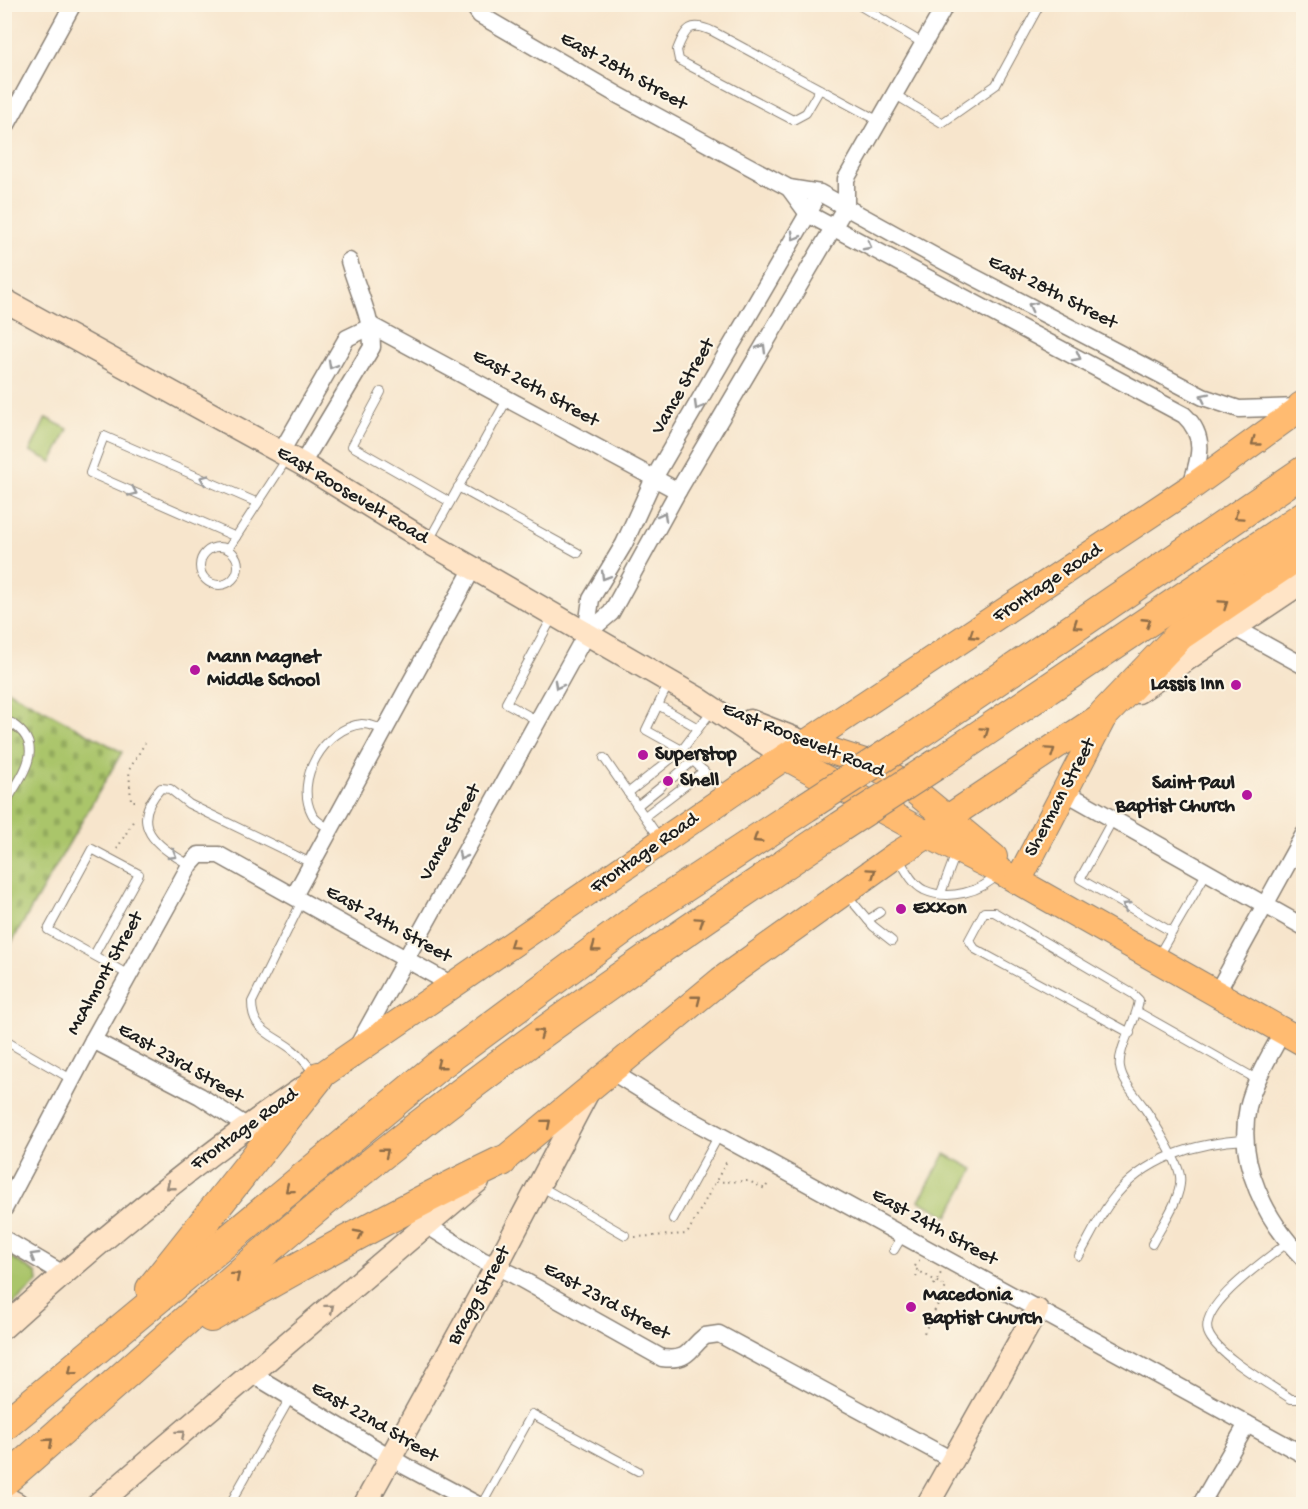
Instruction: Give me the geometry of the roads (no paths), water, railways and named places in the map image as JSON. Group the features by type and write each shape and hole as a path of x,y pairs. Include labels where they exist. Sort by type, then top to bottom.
{"highway":[{"path":"4,1426 117,1334 345,1141 457,1052 642,915 905,743 1304,471"},
{"path":"4,1481 320,1204 514,1052 647,956 937,764 1304,516"},
{"path":"1104,714 1180,635 1304,551"},
{"path":"117,1334 319,1077"},
{"path":"144,1356 247,1295 437,1192 502,1161"}],"main road":[{"name":"East Roosevelt Road","path":"4,300 290,458 428,542 705,703 796,750 928,835 1007,873 1293,1037"},
{"name":"Frontage Road","path":"4,1327 63,1274 246,1126 454,986 729,795 1190,488 1303,406"},
{"path":"98,1504 600,1078 721,980 949,818 1304,581"},
{"name":"Sherman Street","path":"1007,873 1065,792 1104,714"},
{"name":"East Roosevelt Road","path":"796,750 879,768 915,789 1007,873"},
{"name":"Bragg Street","path":"365,1504 600,1078"},
{"path":"928,1504 1036,1310"},
{"path":"4,1497 17,1504"}],"street":[{"path":"4,130 73,4"},
{"name":"East 28th Street","path":"472,4 480,15 616,94 789,188 820,193 846,206 947,263 1035,307 1203,397 1239,409 1303,406"},
{"path":"846,206 846,179 946,4"},
{"path":"820,193 846,179"},
{"name":"East 28th Street","path":"789,188 808,214 1184,415 1192,423 1200,438 1199,462 1190,488"},
{"name":"Vance Street","path":"354,1053 586,634 591,599 624,544 654,478 820,193"},
{"name":"Vance Street","path":"586,634 611,613 678,491 846,206"},
{"path":"290,458 372,347 372,326 359,296 349,261"},
{"path":"290,458 347,338 372,326"},
{"name":"East 26th Street","path":"372,326 678,491"},
{"path":"190,865 204,854 219,855 298,898 311,863 473,568"},
{"path":"1235,628 1304,666"},
{"path":"1065,792 1304,927"},
{"path":"1216,994 1304,834"},
{"name":"McAlmont Street","path":"4,1209 93,1040 190,865"},
{"name":"East 24th Street","path":"298,898 454,986"},
{"path":"1293,1037 1258,1080 1248,1108 1247,1140 1249,1162 1266,1210 1298,1250"},
{"name":"East 23rd Street","path":"93,1040 200,1096 246,1126"},
{"name":"East 24th Street","path":"600,1078 625,1082 1036,1310 1304,1455"},
{"name":"East 23rd Street","path":"428,1226 482,1260 497,1265 662,1358 684,1357 705,1336 719,1334 952,1460"},
{"path":"4,1239 63,1274"},
{"name":"East 22nd Street","path":"252,1374 390,1457 476,1504"},
{"path":"1201,1504 1247,1424"}],"lane":[{"path":"857,4 924,44"},
{"path":"894,94 942,123 996,85 1040,4"},
{"path":"820,89 806,113 793,120 679,60 676,50 688,29 698,26 820,89 879,121"},
{"path":"381,392 352,446 450,502"},
{"path":"428,542 508,398"},
{"path":"236,537 90,473 104,436 258,502"},
{"path":"228,549 290,458"},
{"path":"458,487 578,553"},
{"path":"228,549 236,558 236,575 222,585 210,583 201,573 201,560 209,550 228,549"},
{"path":"538,721 506,703 554,615"},
{"path":"670,682 646,730 682,750 729,795"},
{"path":"628,793 682,750 698,728 705,703"},
{"path":"658,705 698,728"},
{"path":"4,736 8,721 20,727 28,737 31,750 29,760 4,806"},
{"path":"330,829 315,819 309,806 309,775 313,763 325,744 350,728 361,724 384,730"},
{"path":"604,758 662,842"},
{"path":"674,777 694,760"},
{"path":"645,816 704,771"},
{"path":"637,806 662,786"},
{"path":"190,865 156,844 148,830 146,814 150,800 161,788 170,789 189,804 311,863"},
{"path":"1113,819 1080,879 1172,932"},
{"path":"94,955 139,874 92,849 48,930 129,975"},
{"path":"941,893 957,850"},
{"path":"897,855 913,886 941,893 969,892 1007,873"},
{"path":"1156,959 1207,872"},
{"path":"844,892 868,920 892,941"},
{"path":"298,898 252,1002 252,1016 272,1037 293,1050 319,1077"},
{"path":"868,920 880,912"},
{"path":"1130,1033 975,949 969,940 984,912 994,912 1133,994 1139,1000 1138,1012 1119,1066 1171,1155 1180,1176 1177,1195 1152,1244"},
{"path":"1138,1012 1258,1080"},
{"path":"4,1040 72,1080"},
{"path":"673,1219 718,1135"},
{"path":"1079,1256 1112,1200 1144,1170 1171,1155 1200,1146 1247,1140"},
{"path":"539,1186 625,1235"},
{"path":"894,1250 903,1235"},
{"path":"1298,1250 1217,1302 1208,1320 1209,1333 1218,1347 1291,1399 1304,1399"},
{"path":"230,1504 290,1398"},
{"path":"482,1504 532,1414 638,1471"}],"place":[{"name":"Mann Magnet Middle School","path":"195,670"},
{"name":"Lassis Inn","path":"1236,685"},
{"name":"Superstop","path":"643,755"},
{"name":"Shell","path":"668,781"},
{"name":"Saint Paul Baptist Church","path":"1247,795"},
{"name":"Exxon","path":"901,909"},
{"name":"Macedonia Baptist Church","path":"911,1307"}]}
